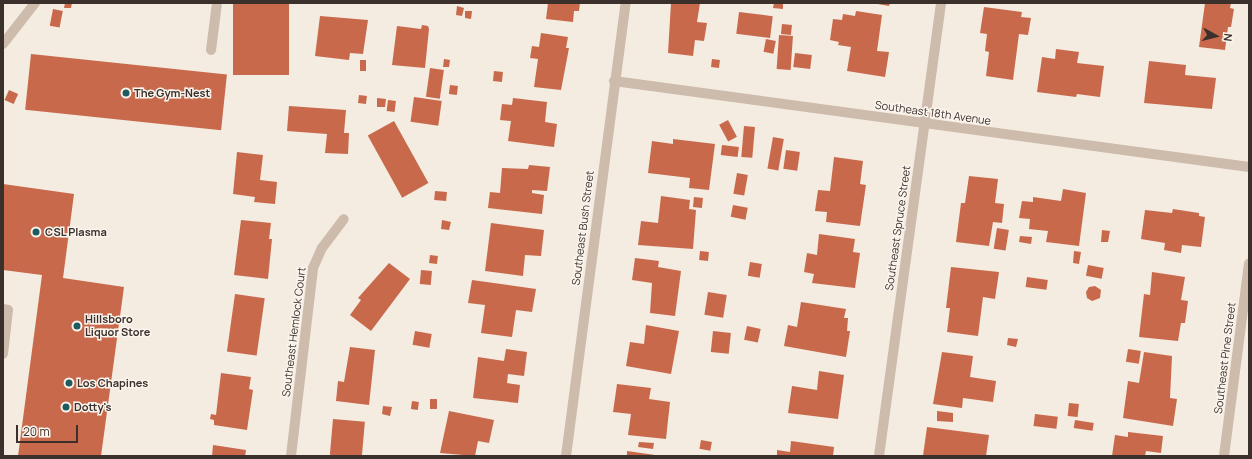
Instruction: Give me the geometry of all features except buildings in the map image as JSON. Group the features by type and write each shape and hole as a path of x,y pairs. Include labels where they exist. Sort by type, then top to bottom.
{"street":[{"path":"3,44 35,3"},
{"path":"211,50 217,3"},
{"name":"Southeast Bush Street","path":"566,456 614,81 626,3"},
{"name":"Southeast Spruce Street","path":"880,456 941,3"},
{"name":"Southeast 18th Avenue","path":"614,81 1249,167"},
{"name":"Southeast Hemlock Court","path":"290,456 313,268 322,248 344,219"},
{"name":"Southeast Pine Street","path":"1224,456 1249,264"},
{"path":"3,309 8,310 3,354"}],"place":[{"name":"The Gym-Nest","path":"126,93"},
{"name":"CSL Plasma","path":"36,232"},
{"name":"Hillsboro Liquor Store","path":"77,326"},
{"name":"Los Chapines","path":"69,383"},
{"name":"Dotty's","path":"66,407"}]}
